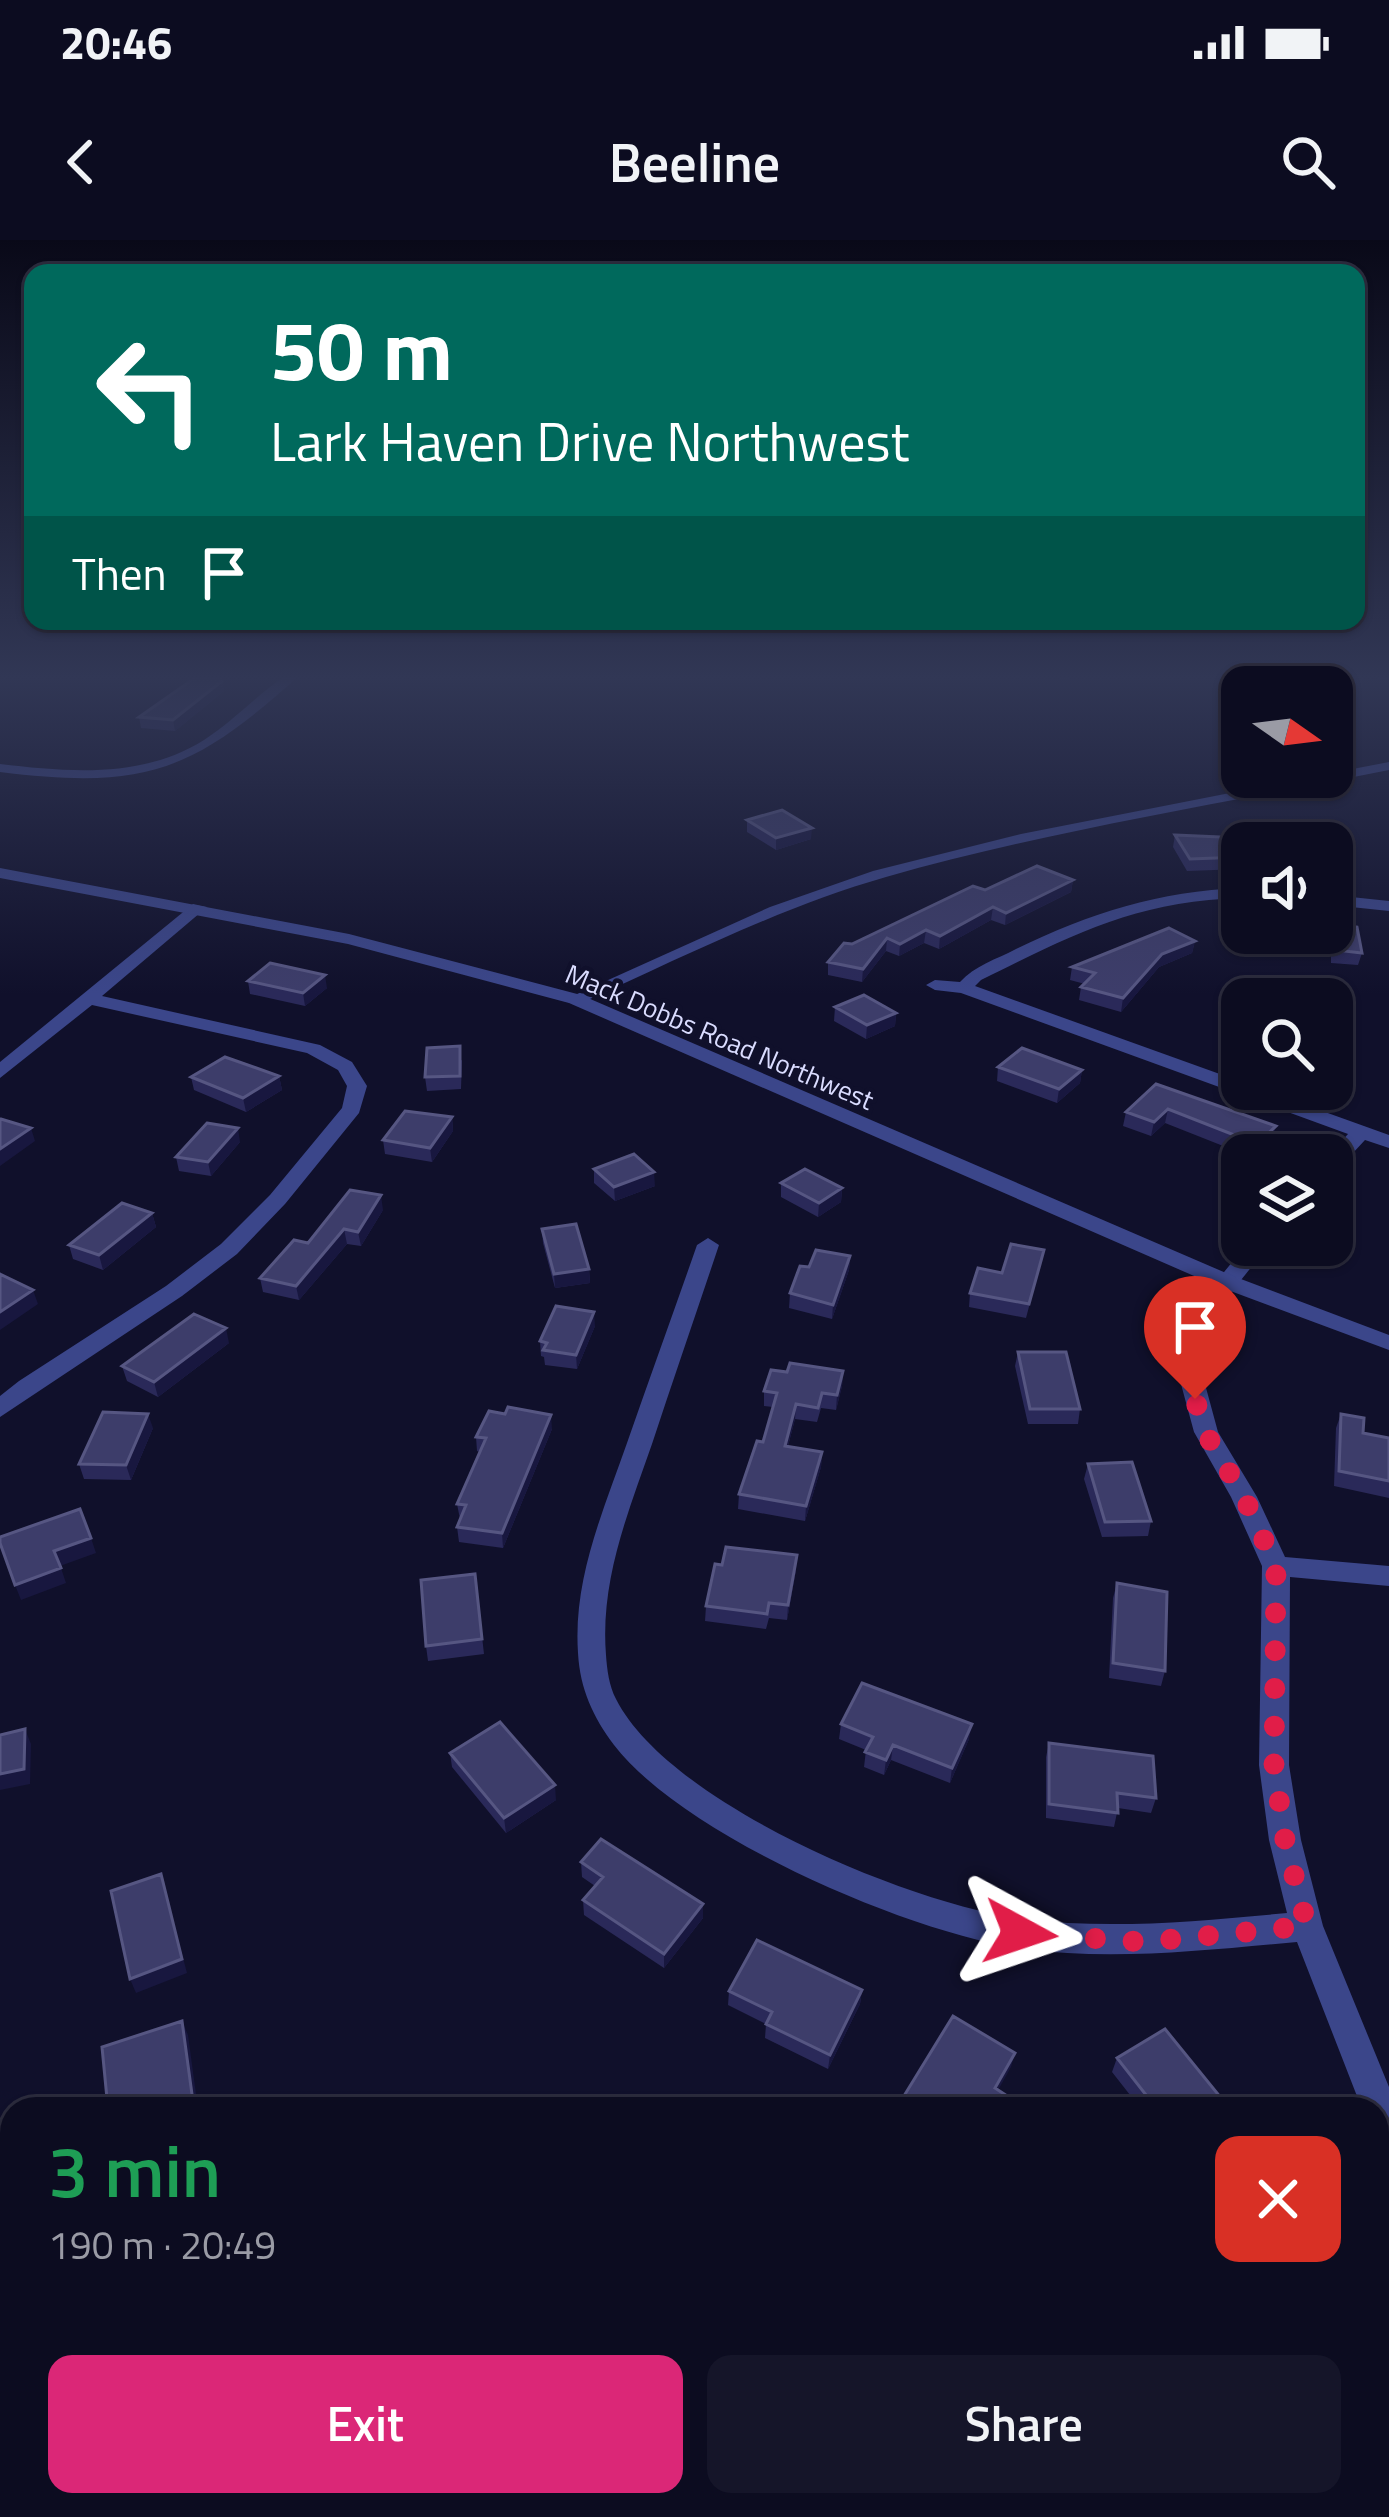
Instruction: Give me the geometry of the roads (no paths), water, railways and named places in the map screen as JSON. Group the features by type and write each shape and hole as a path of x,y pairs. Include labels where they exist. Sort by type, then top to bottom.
{"street":[{"path":"144,781 151,790"},
{"path":"574,999 776,910 880,874 1021,839 1312,781"},
{"name":"Mack Dobbs Road Northwest","path":"0,873 199,907 435,959 574,999 1225,1281 1389,1343"},
{"path":"964,988 975,976 1112,909 1168,896 1221,894"},
{"path":"1353,902 1389,906"},
{"path":"0,1072 199,907"},
{"path":"935,985 964,988 1389,1142"},
{"path":"0,1409 49,1368 182,1284 231,1247 352,1109 357,1086 345,1066 313,1048 87,998"},
{"path":"1353,1140 1360,1132"},
{"path":"708,1245 596,1569 591,1625 596,1676 604,1706 628,1739 658,1772 778,1846 929,1913 987,1929 1144,1942 1307,1926"},
{"path":"1239,1266 1198,1319 1187,1362 1205,1432 1244,1497 1276,1566 1274,1765 1285,1840 1307,1926 1375,2097"},
{"path":"1276,1566 1389,1576"}]}
